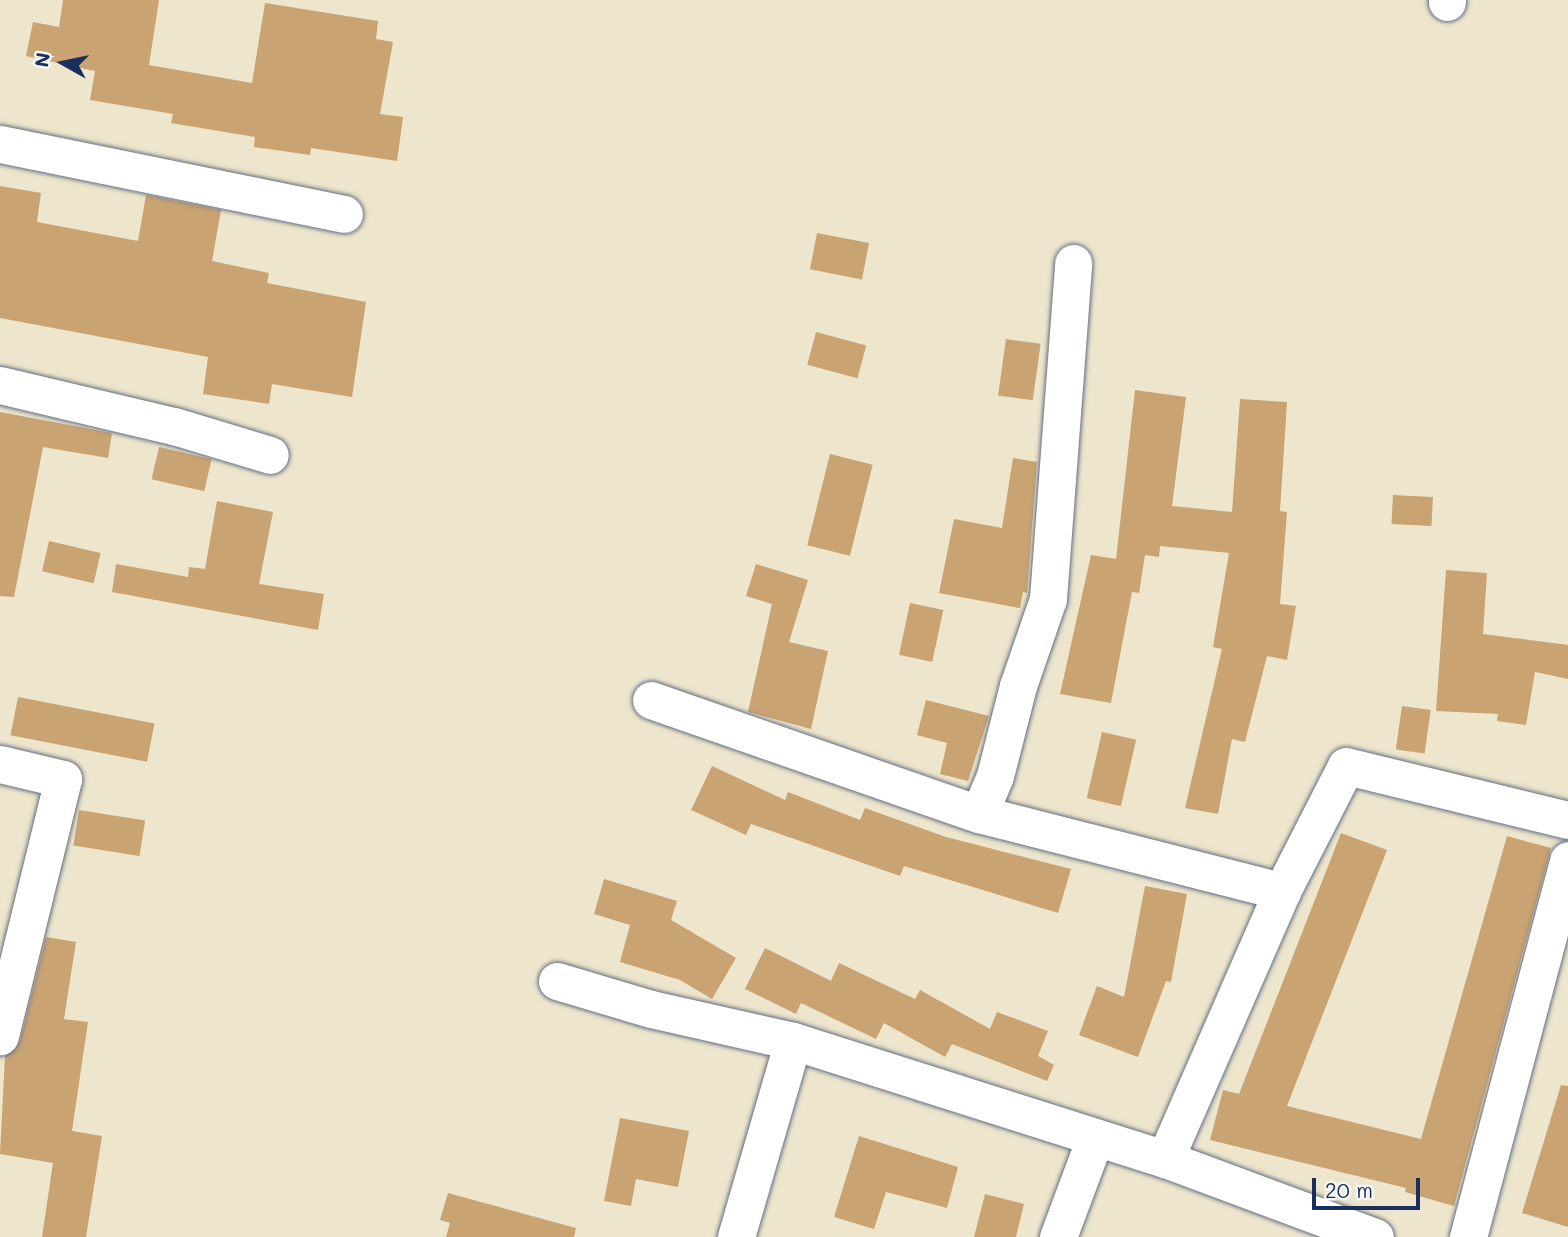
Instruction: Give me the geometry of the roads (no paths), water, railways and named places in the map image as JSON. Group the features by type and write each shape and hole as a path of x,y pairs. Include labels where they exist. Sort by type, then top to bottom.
{"street":[{"path":"0,144 344,214"},
{"path":"978,814 995,776 1018,686 1048,599 1073,263"},
{"path":"0,385 174,426 270,456"},
{"path":"651,700 978,814 1282,891"},
{"path":"0,764 63,779 0,1036"},
{"path":"1165,1159 1282,891 1346,766 1568,820"},
{"path":"1468,1237 1568,860"},
{"path":"557,981 650,1009 793,1041 1165,1159 1375,1237"},
{"path":"736,1237 793,1041"},
{"path":"1058,1237 1095,1138"}]}
